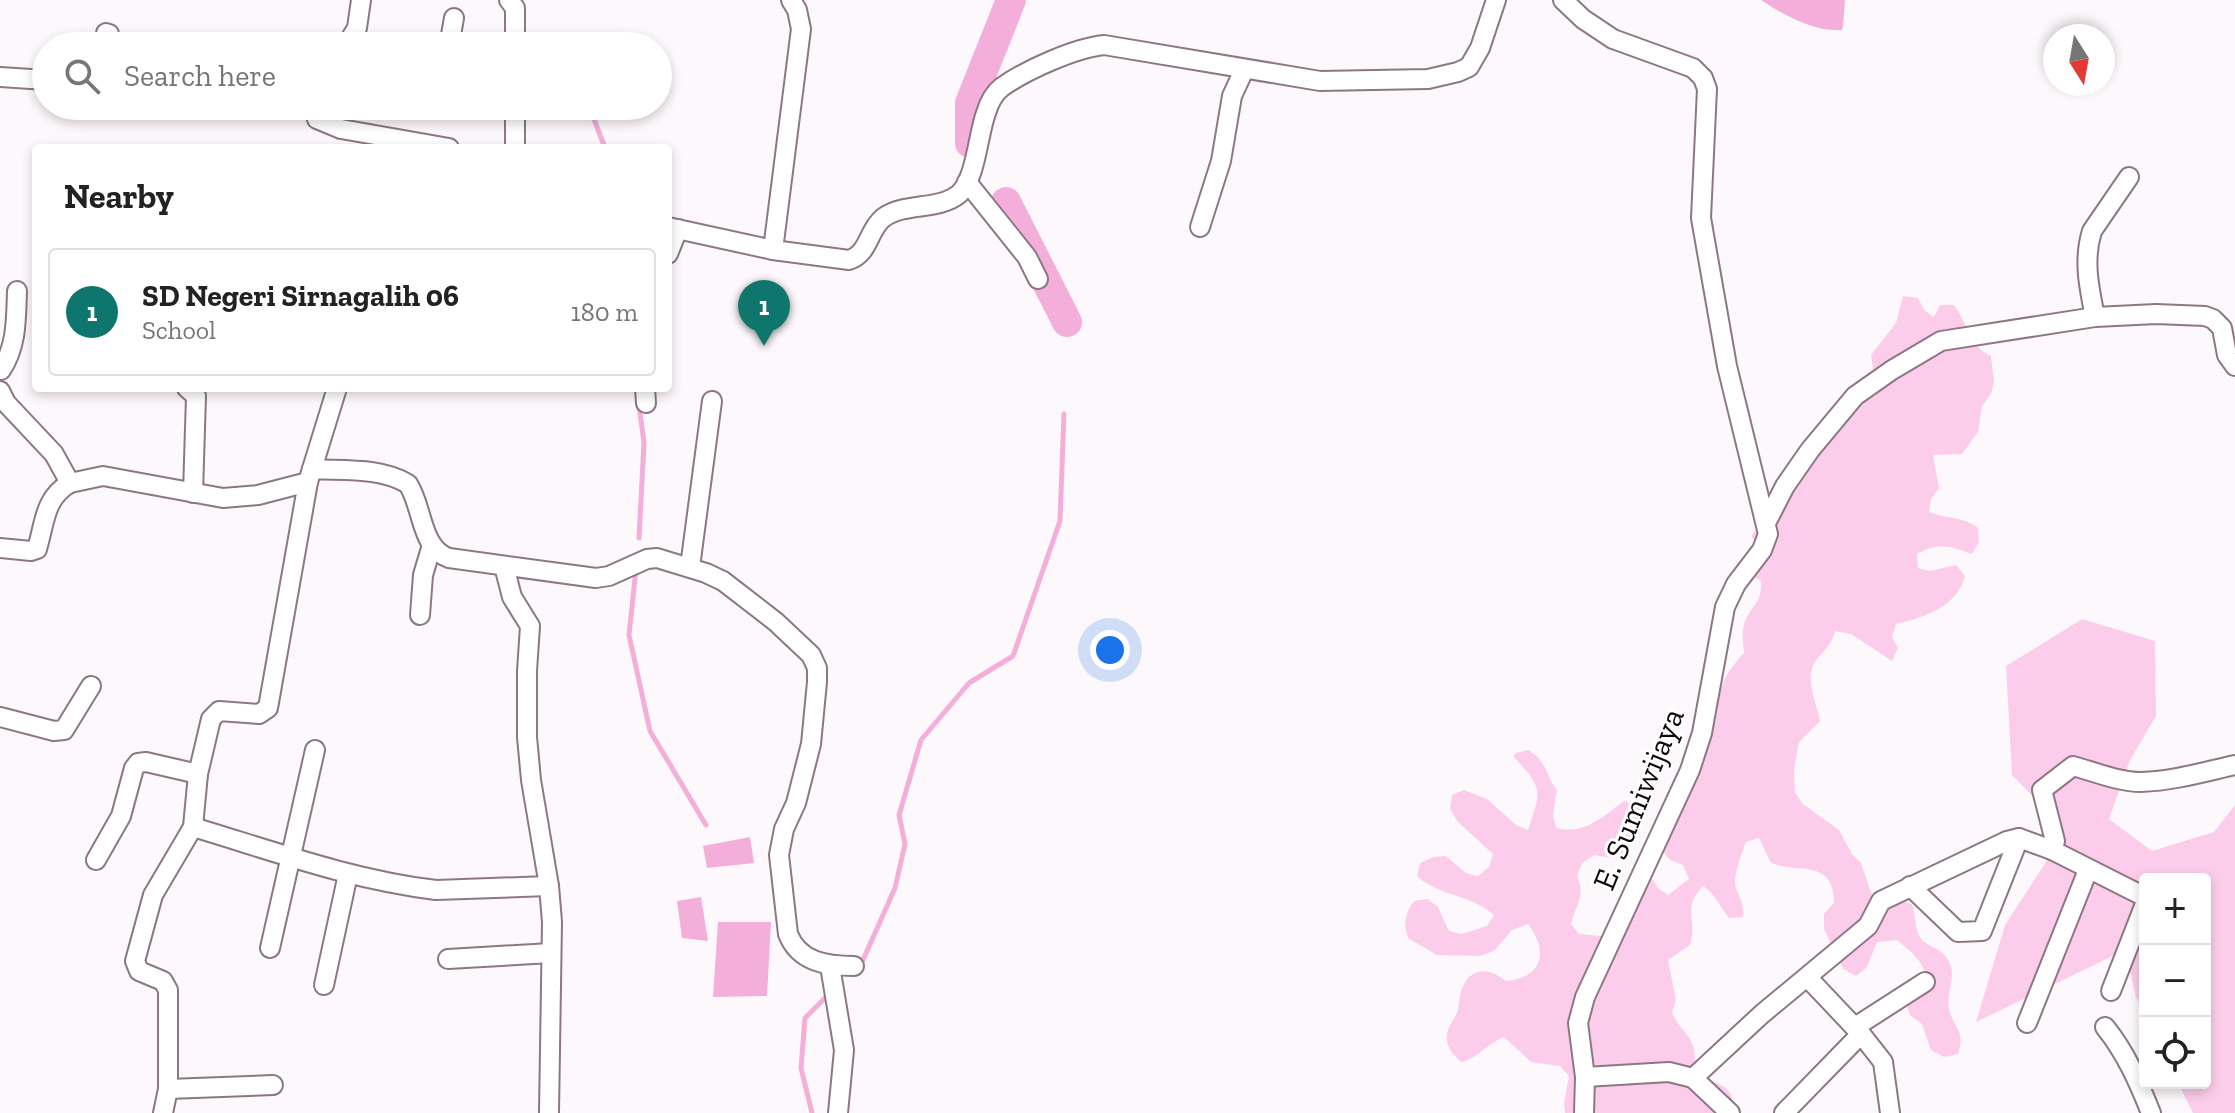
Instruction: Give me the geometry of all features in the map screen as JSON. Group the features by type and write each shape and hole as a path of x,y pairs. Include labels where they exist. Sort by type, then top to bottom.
{"street":[{"path":"355,32 361,0"},
{"path":"509,0 515,8 515,32"},
{"path":"773,250 801,29 797,10 791,0"},
{"path":"673,228 773,250 834,260 855,258 865,248 881,219 903,210 950,199 960,193 967,182 991,100 1001,88 1069,52 1085,46 1104,45 1295,78 1347,82 1444,76 1469,67 1496,0"},
{"path":"1563,0 1583,19 1613,39 1693,68 1703,78 1707,97 1701,218 1727,366 1767,521"},
{"path":"452,32 454,18"},
{"path":"1200,227 1221,161 1232,96 1244,70"},
{"path":"0,77 32,79"},
{"path":"319,120 341,129 426,144"},
{"path":"515,120 515,144"},
{"path":"2095,317 2087,275 2089,241 2092,231 2129,177"},
{"path":"967,182 1027,257 1038,279"},
{"path":"0,371 10,355 15,336 17,291"},
{"name":"E. Sumiwijaya","path":"1584,1113 1585,1077 1578,1023 1585,997 1690,770 1702,733 1725,607 1736,584 1762,550 1767,538 1767,521 1785,486 1855,396 1941,341 2095,317 2181,315 2213,319 2222,328 2227,355 2235,366"},
{"path":"0,391 6,403 54,454 70,483"},
{"path":"192,392 196,396 193,493"},
{"path":"163,1113 168,1089 168,990 163,981 139,971 135,961 153,895 193,827 198,774 214,713 227,710 259,714 268,708 310,476 336,392"},
{"path":"690,567 712,401"},
{"path":"0,548 37,549 48,504 54,494 70,483 103,476 223,498 240,498 310,476 361,471 402,480 411,489 432,545 440,555 449,558 596,578 657,558 723,581 776,622 811,655 817,668 811,744 779,855 788,934 793,944 809,959 830,972 854,966"},
{"path":"420,615 423,575 432,545"},
{"path":"504,566 512,597 530,626 527,737 549,886 549,1113"},
{"path":"0,717 54,731 64,730 91,686"},
{"path":"270,948 315,750"},
{"path":"96,860 121,816 138,763 146,762 198,774"},
{"path":"2052,850 2055,841 2042,790 2073,766 2140,782 2235,765"},
{"path":"193,827 348,874 436,890 549,886"},
{"path":"1693,1078 1762,1014 1868,926 1881,901 2019,838 2052,850 2139,894"},
{"path":"1910,886 1958,932 1982,931 2019,838"},
{"path":"2027,1023 2088,870"},
{"path":"324,985 348,874"},
{"path":"2111,991 2139,919"},
{"path":"448,959 551,953"},
{"path":"830,972 844,1050 838,1113"},
{"path":"1808,978 1883,1062 1890,1113"},
{"path":"1784,1113 1858,1031 1925,982"},
{"path":"2105,1027 2137,1079 2151,1113"},
{"path":"1585,1077 1669,1072 1693,1078 1730,1113"},
{"path":"168,1089 273,1085"}],"shaded area":[{"path":"1761,0 1845,0 1842,30 1810,26"},
{"path":"1903,296 1918,298 1924,310 1934,317 1940,305 1954,305 1977,346 1991,356 1994,381 1991,394 1982,406 1978,432 1962,454 1933,455 1939,488 1931,499 1929,512 1972,524 1978,528 1979,542 1972,554 1944,546 1917,554 1918,568 1930,571 1956,565 1965,576 1955,596 1947,603 1928,614 1896,624 1892,637 1898,648 1892,661 1851,634 1835,631 1812,670 1811,684 1820,721 1799,742 1794,769 1795,793 1803,804 1839,830 1852,854 1861,863 1874,901 1899,900 1912,904 1919,936 1948,959 1952,969 1949,1008 1961,1039 1958,1054 1944,1057 1931,1050 1922,1024 1910,1015 1906,1002 1927,985 1925,971 1914,954 1897,940 1877,942 1867,967 1856,976 1843,969 1824,929 1824,914 1834,903 1828,879 1813,870 1771,863 1759,838 1746,842 1736,875 1735,885 1743,905 1743,917 1729,918 1703,886 1691,908 1690,945 1668,960 1676,1000 1672,1013 1690,1038 1694,1050 1694,1070 1701,1080 1722,1085 1730,1093 1735,1113 1565,1113 1569,1076 1560,1066 1531,1062 1504,1037 1461,1062 1451,1051 1447,1038 1467,979 1472,974 1485,971 1506,981 1518,979 1535,969 1540,953 1535,934 1528,924 1512,930 1494,951 1480,956 1437,955 1408,938 1406,919 1414,901 1428,899 1438,907 1449,931 1461,934 1487,926 1494,915 1476,903 1436,888 1417,876 1420,863 1433,857 1446,856 1466,873 1478,876 1489,867 1493,854 1458,822 1450,809 1452,795 1464,790 1487,799 1516,825 1528,830 1536,806 1537,790 1535,783 1513,756 1528,750 1543,764 1557,790 1553,815 1556,828 1584,827 1624,801 1643,807 1643,820 1624,855 1611,858 1594,855 1582,863 1577,876 1580,895 1571,924 1579,934 1610,935 1627,925 1633,917 1628,888 1644,867 1658,888 1668,895 1689,879 1683,865 1670,860 1660,848 1703,741 1716,721 1724,681 1744,653 1744,623 1759,598 1761,588 1761,581 1752,576 1762,550 1751,536 1875,383 1871,355 1896,323"},
{"path":"2082,619 2155,641 2156,716 2130,760 2109,819 2152,851 2214,832 2235,805 2235,1113 2193,1113 2181,1089 2211,1089 2211,873 2139,873 2139,1003 2125,950 1976,1022 2005,925 2046,862 2062,826 2012,775 2006,666"},
{"path":"750,837 754,863 707,868 703,846"},
{"path":"701,897 708,941 682,938 677,901"},
{"path":"718,922 771,922 767,996 713,997"}],"waterway":[{"path":"970,143 970,103 1011,0"},
{"path":"594,120 603,144"},
{"path":"1006,202 1067,322"},
{"path":"639,405 644,443 639,538"},
{"path":"858,965 895,888 905,844 899,815 921,740 969,683 1013,656 1060,521 1064,414"},
{"path":"636,569 629,635 650,731 706,825"},
{"path":"812,1113 801,1068 805,1018 828,995"}],"place":[{"name":"SD Negeri Sirnagalih 06","path":"764,346"}]}
